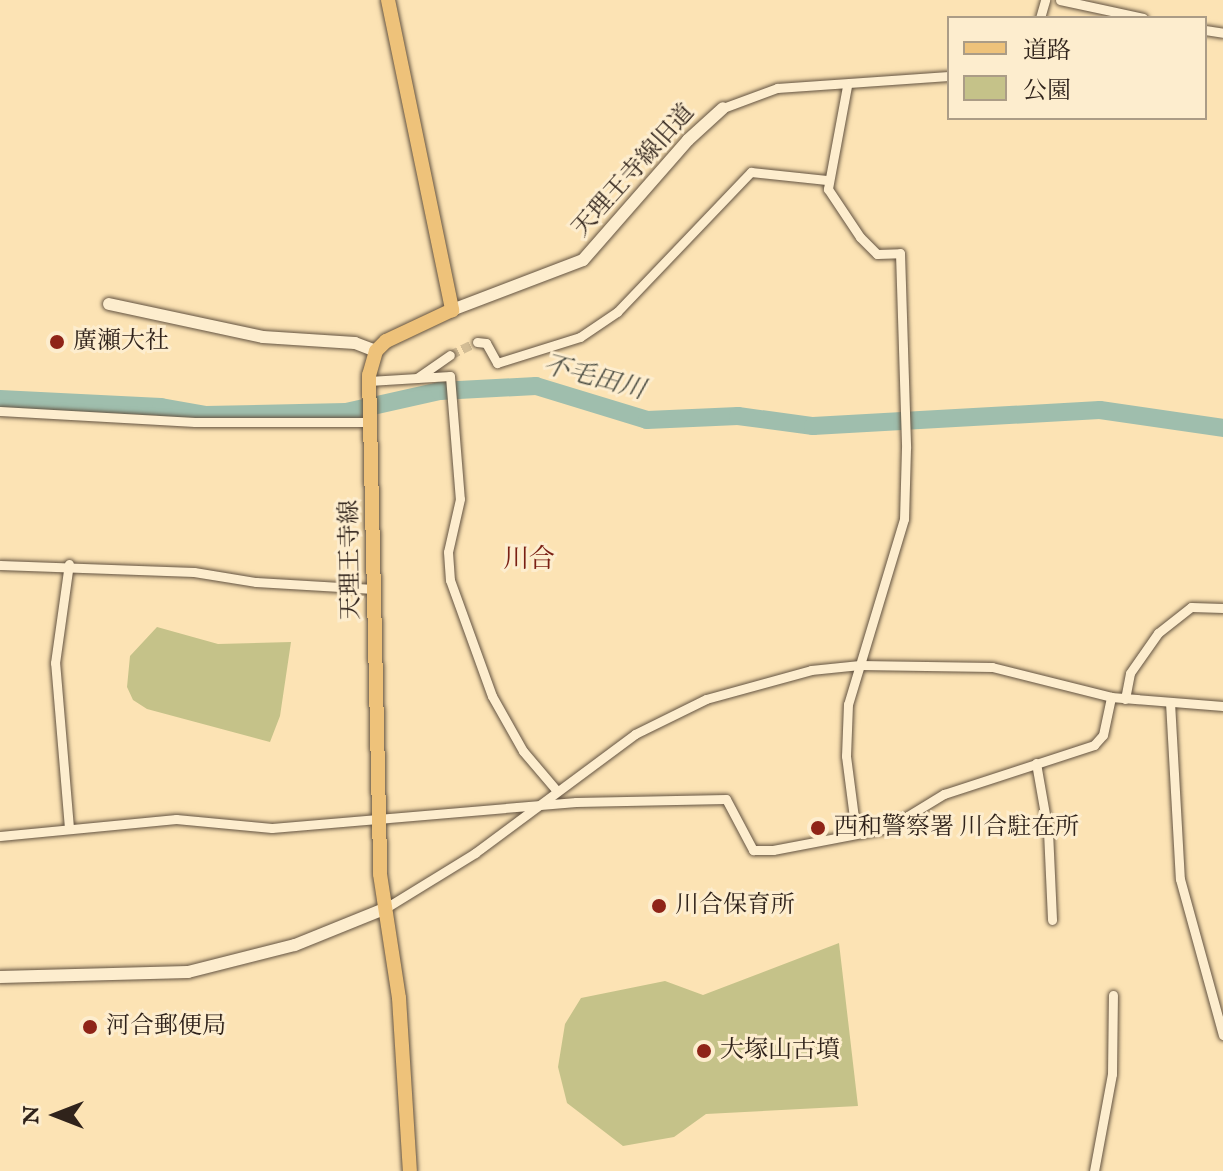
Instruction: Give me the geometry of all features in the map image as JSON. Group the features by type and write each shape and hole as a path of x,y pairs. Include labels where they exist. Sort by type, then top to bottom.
{"main road":[{"path":"376,351 409,327 452,310 388,0"},
{"name":"天理王寺線","path":"376,351 369,381 379,822 384,909 399,998 410,1171"}],"street":[{"path":"1060,0 1134,16"},
{"name":"天理王寺線旧道","path":"452,310 583,260 688,140 723,108 764,90 947,76"},
{"path":"847,86 827,180 833,199 860,237 877,254 900,253 904,519 889,555 848,704 847,730 856,833"},
{"path":"477,342 486,343 497,363 580,337 617,312 751,172 827,180"},
{"path":"109,304 263,337 355,343 376,351"},
{"path":"417,378 450,355"},
{"path":"369,381 450,376 460,499 448,552 456,603 492,696 523,751 557,791"},
{"path":"0,411 195,422 370,412"},
{"path":"69,564 55,663 69,828"},
{"path":"0,565 69,564 374,589"},
{"path":"1125,699 1130,673 1158,633 1191,607 1223,608"},
{"path":"0,977 188,972 295,945 384,909 427,887 635,734 706,699 811,670 860,665 992,667 1111,697 1223,706"},
{"path":"0,836 176,819 272,828 379,822 540,804 726,799 753,850 888,828 944,794 1094,745 1103,735 1111,697"},
{"path":"1170,702 1180,879 1223,1035"},
{"path":"1036,763 1048,831 1052,920"},
{"path":"1094,1171 1112,1074 1113,995"}],"green space":[{"path":"157,627 218,644 291,642 280,716 270,742 147,709 133,700 127,687 130,656"},
{"path":"839,943 858,1106 706,1114 674,1137 623,1146 567,1103 558,1067 565,1024 581,998 665,981 703,995"}],"waterway":[{"name":"不毛田川","path":"0,399 161,407 206,415 346,412 440,391 536,386 647,420 738,416 813,426 1100,410 1223,428"}],"tunnel":[{"path":"450,355 477,342"}],"place":[{"name":"廣瀬大社","path":"57,342"},
{"name":"西和警察署 川合駐在所","path":"818,828"},
{"name":"川合保育所","path":"659,906"},
{"name":"河合郵便局","path":"90,1027"},
{"name":"大塚山古墳","path":"704,1051"}],"district":[{"name":"川合","path":"529,560"}]}
